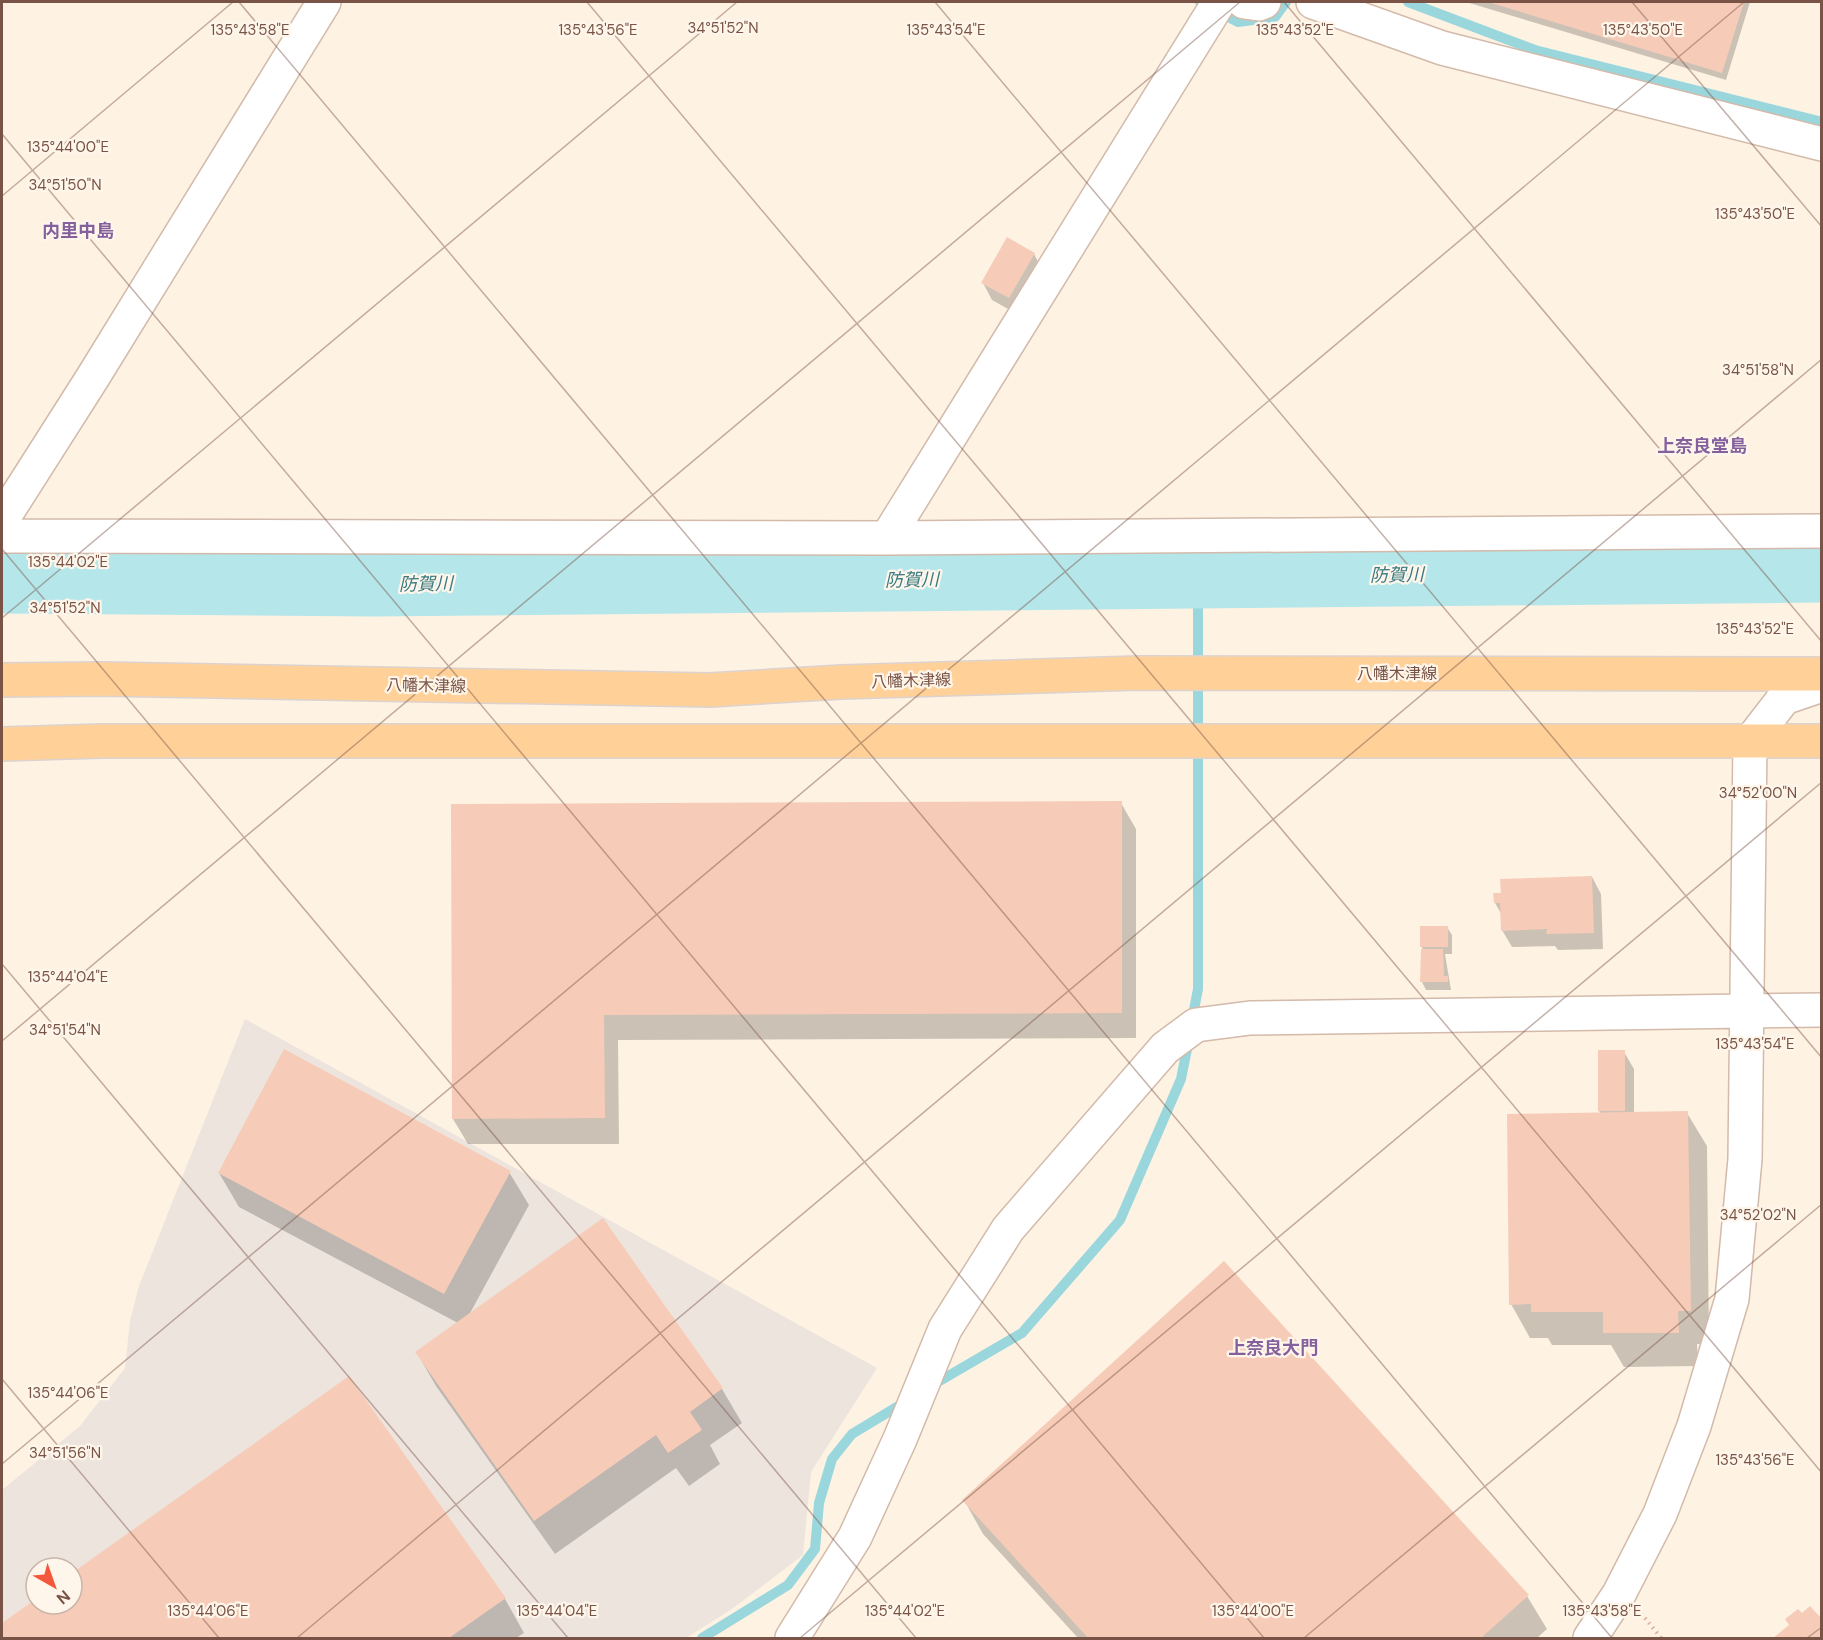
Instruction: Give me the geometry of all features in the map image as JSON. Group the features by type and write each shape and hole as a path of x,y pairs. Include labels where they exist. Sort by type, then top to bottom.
{"main road":[{"name":"八幡木津線","path":"2,680 114,679 710,690 841,682 1138,673 1821,674"},
{"path":"2,744 102,741 1821,741"}],"street":[{"path":"3,520 100,367 324,2"},
{"path":"887,538 1219,2"},
{"path":"1244,2 1259,4 1264,2"},
{"path":"1313,2 1442,48 1821,144"},
{"path":"3,520 887,538 1821,531"},
{"path":"1590,1638 1619,1594 1660,1514 1694,1426 1732,1299 1745,1159 1750,742 1784,698 1821,685"},
{"path":"792,1638 855,1538 900,1439 945,1329 1008,1229 1166,1048 1196,1025 1250,1018 1821,1010"}],"shaded area":[{"path":"245,1019 877,1368 811,1472 803,1555 732,1609 686,1638 2,1638 2,1490 80,1426 125,1368 130,1321 139,1286"}],"building":[{"path":"1488,2 1744,2 1722,73"},
{"path":"1007,237 1035,253 1009,298 981,283"},
{"path":"1122,801 1122,1013 604,1015 605,1118 452,1119 451,804"},
{"path":"1592,876 1594,933 1546,934 1547,929 1501,931 1500,903 1494,903 1493,893 1501,893 1500,879"},
{"path":"1420,926 1448,926 1448,947 1420,947"},
{"path":"1421,949 1443,949 1444,976 1448,976 1448,982 1420,982"},
{"path":"284,1049 511,1171 444,1294 218,1173"},
{"path":"1598,1050 1625,1050 1625,1111 1598,1111"},
{"path":"1688,1111 1691,1311 1678,1311 1679,1333 1603,1333 1603,1312 1531,1312 1531,1304 1509,1305 1507,1114"},
{"path":"603,1218 723,1388 690,1412 702,1430 668,1453 656,1435 534,1521 415,1352"},
{"path":"1224,1261 1529,1595 1481,1638 1088,1638 962,1500"},
{"path":"349,1376 506,1598 449,1638 2,1638 2,1623 24,1607 24,1616 84,1616 84,1564"},
{"path":"1810,1606 1822,1619 1822,1638 1773,1638 1789,1625 1785,1619 1798,1609 1802,1613"}],"waterway":[{"path":"1200,2 1238,22 1275,17 1286,2"},
{"path":"1408,2 1535,50 1822,122"},
{"name":"防賀川","path":"2,582 373,585 1822,571"},
{"path":"1192,1020 1198,989 1198,577"},
{"path":"931,1386 1022,1333 1120,1220 1181,1079 1189,1039"},
{"path":"702,1638 788,1585 815,1549 819,1503 832,1459 852,1434 905,1402"}],"district":[{"name":"内里中島","path":"78,231"},
{"name":"上奈良堂島","path":"1702,446"},
{"name":"上奈良大門","path":"1273,1348"}]}
